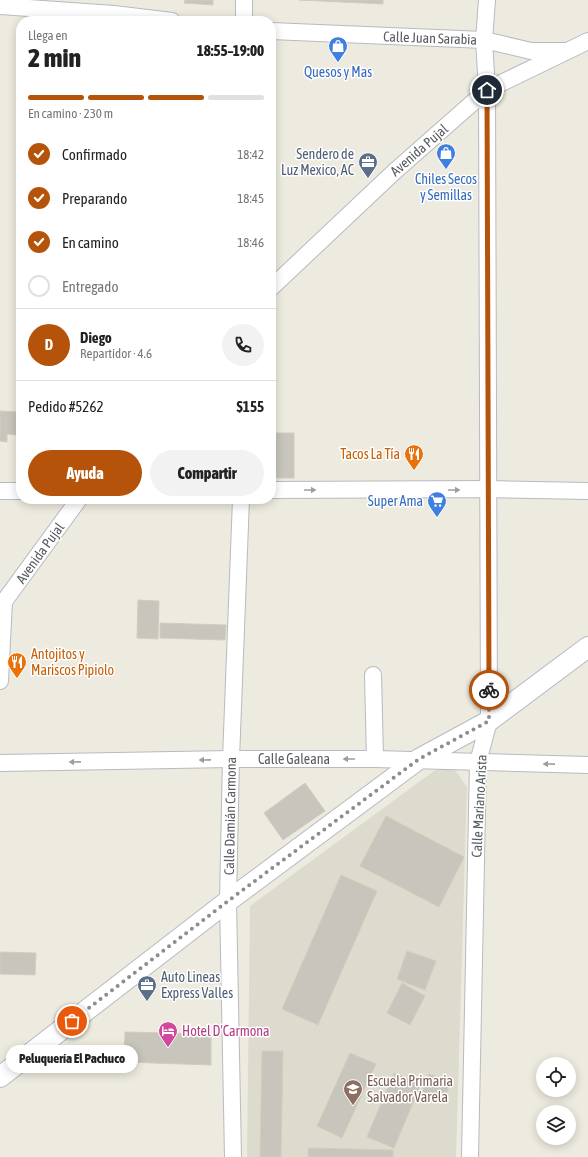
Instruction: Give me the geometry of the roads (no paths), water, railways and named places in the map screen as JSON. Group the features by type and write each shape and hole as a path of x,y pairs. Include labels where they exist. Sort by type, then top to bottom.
{"street":[{"path":"244,0 244,16"},
{"name":"Calle Mariano Arista","path":"470,1157 478,762 489,721 487,90 484,40 487,0"},
{"path":"0,6 114,12 140,16"},
{"name":"Calle Juan Sarabia","path":"276,31 484,40 531,51 588,52"},
{"name":"Avenida Pujal","path":"276,283 394,172 487,90 588,41"},
{"path":"276,490 489,489 588,491"},
{"path":"0,491 16,491"},
{"name":"Avenida Pujal","path":"2,604 75,504"},
{"name":"Calle Damián Carmona","path":"233,1157 228,901 231,759 242,504"},
{"path":"0,681 2,604"},
{"path":"0,1077 228,901 419,759 489,721 588,647"},
{"path":"372,675 375,759"},
{"name":"Calle Galeana","path":"0,763 231,759 419,759 478,762 588,764"}],"place":[{"name":"Quesos y Mas","path":"338,63"},
{"name":"Chiles Secos y Semillas","path":"446,170"},
{"name":"Sendero de Luz Mexico, AC","path":"368,179"},
{"name":"Tacos La Tía","path":"414,471"},
{"name":"Super Ama","path":"437,518"},
{"name":"Antojitos y Mariscos Pipiolo","path":"17,679"},
{"name":"Auto Lineas Express Valles","path":"147,1002"},
{"name":"Peluquería El Pachuco","path":"72,1021"},
{"name":"Hotel D'Carmona","path":"168,1048"},
{"name":"Escuela Primaria Salvador Varela","path":"353,1106"}]}
